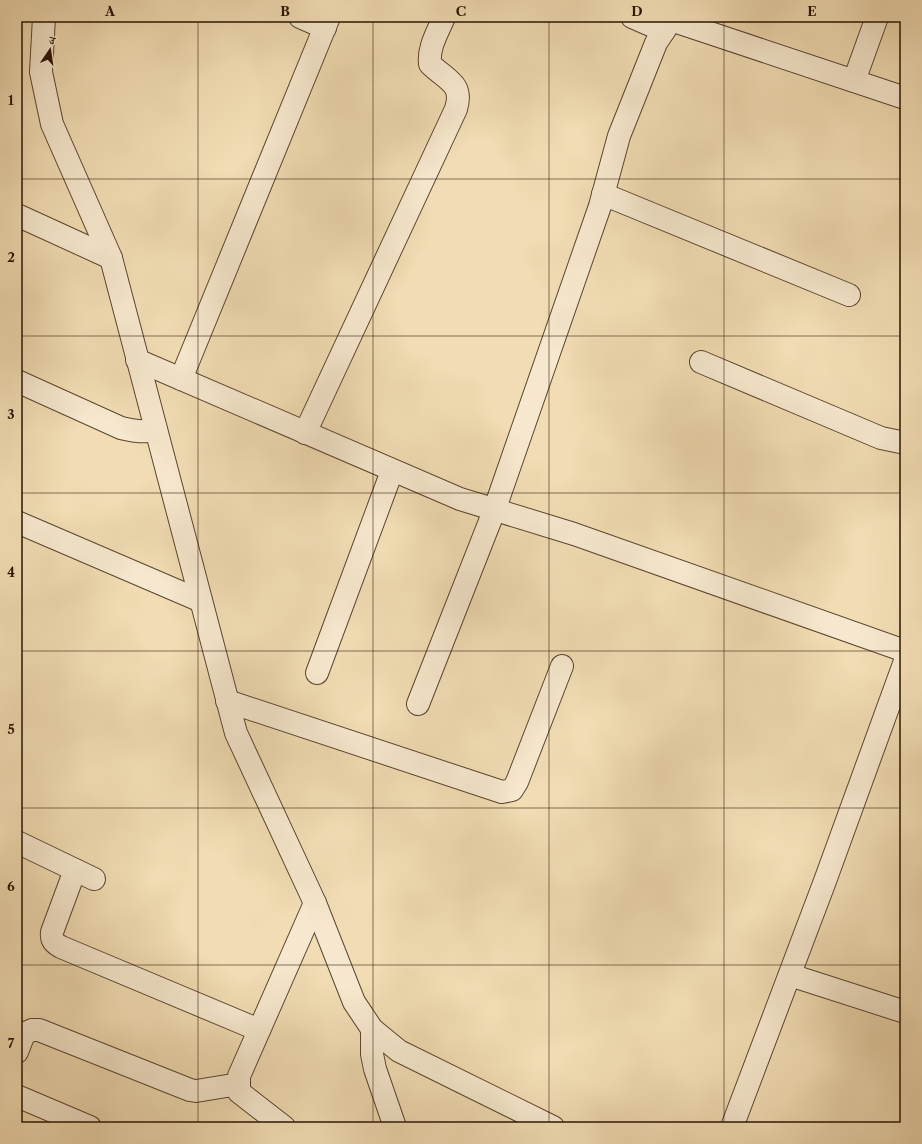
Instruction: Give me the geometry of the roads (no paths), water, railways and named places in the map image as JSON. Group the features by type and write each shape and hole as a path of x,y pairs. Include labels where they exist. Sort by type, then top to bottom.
{"street":[{"path":"44,17 40,72 52,124 111,258 236,733 315,903 354,1002 372,1029 399,1051 544,1125"},
{"path":"181,378 327,22 300,17"},
{"path":"305,433 456,109 458,93 455,86 430,64 429,56 432,45 444,17"},
{"path":"632,17 669,23 905,98"},
{"path":"854,81 877,17"},
{"path":"418,704 494,511 603,194 619,136 656,43 669,23"},
{"path":"603,194 849,295"},
{"path":"17,215 111,258"},
{"path":"137,360 460,499 494,511 574,534 905,651"},
{"path":"701,362 881,438 905,443"},
{"path":"17,381 121,428 147,432 156,430"},
{"path":"317,673 392,471"},
{"path":"17,522 201,601"},
{"path":"732,1127 899,695 905,661"},
{"path":"227,702 502,792 512,790 518,782 562,666"},
{"path":"17,842 84,874 52,932 51,938 55,943 259,1030"},
{"path":"284,1127 239,1092 239,1076 315,903"},
{"path":"790,975 905,1012"},
{"path":"372,1029 372,1054 375,1069 395,1127"},
{"path":"20,1039 32,1030 39,1030 196,1092 239,1084"},
{"path":"17,1096 90,1127"}]}
